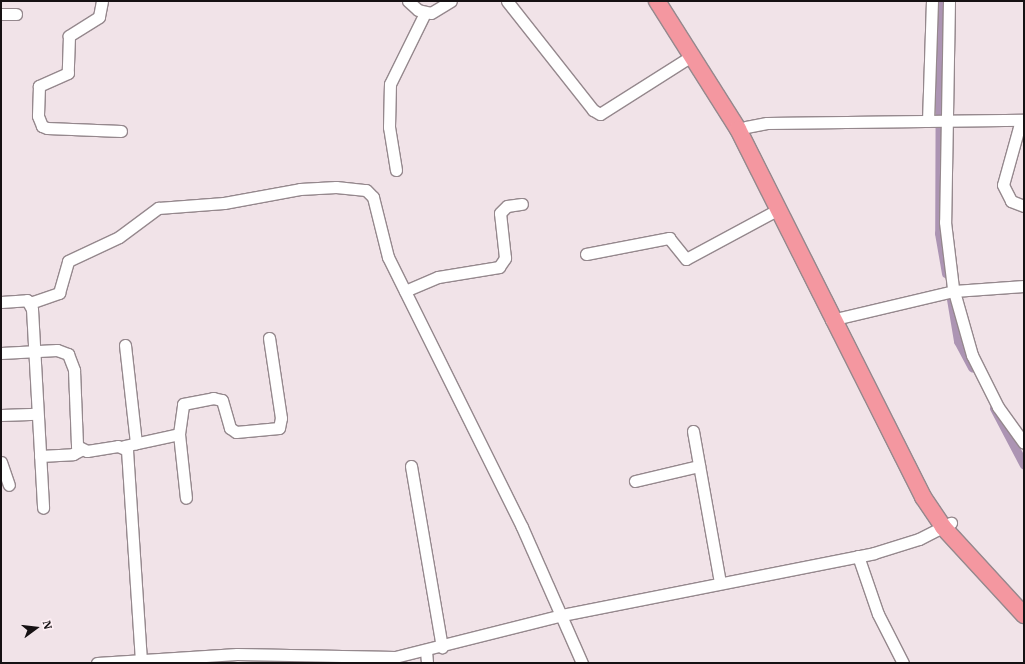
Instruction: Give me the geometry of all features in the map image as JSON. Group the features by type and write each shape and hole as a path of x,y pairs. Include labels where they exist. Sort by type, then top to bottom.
{"highway":[{"path":"657,1 729,113 836,319"},
{"path":"665,1 706,59 746,127 902,462 947,525 1024,614"},
{"path":"947,525 1024,602"}],"street":[{"path":"102,1 99,17 68,36 68,73 39,86 38,116 42,126 47,128 121,131"},
{"path":"408,1 425,13 436,12 451,1"},
{"path":"507,1 593,110 600,114 693,55"},
{"path":"928,121 932,1"},
{"path":"949,1 945,222 954,291 972,354 998,407 1024,443"},
{"path":"396,170 389,127 390,84 425,13"},
{"path":"1,14 16,14"},
{"path":"746,127 767,123 1023,120 1003,185 1011,201 1024,206"},
{"path":"1,302 22,300 30,303 59,293 68,261 118,237 158,208 224,203 278,192 336,186 361,188 373,197 386,250 562,616 582,663"},
{"path":"405,290 438,277 503,263 500,213 507,206 522,204"},
{"path":"586,254 669,238 686,259 779,209"},
{"path":"836,319 954,291 1024,286"},
{"path":"30,303 43,508"},
{"path":"186,498 179,434 183,404 213,398 222,400 230,428 236,432 279,428 281,418 269,338"},
{"path":"125,345 136,443"},
{"path":"1,353 63,351 71,361 76,440 81,450"},
{"path":"1,415 37,414"},
{"path":"693,431 720,582"},
{"path":"40,456 73,454 81,450 124,446 179,434"},
{"path":"124,446 129,470 133,575 141,660"},
{"path":"1,462 9,485"},
{"path":"411,466 442,647"},
{"path":"635,482 699,466"},
{"path":"97,663 141,660 395,657 426,651 562,616 720,582 858,556 919,539 947,525"},
{"path":"858,556 878,614 903,663"},
{"path":"426,651 427,663"}],"waterway":[{"path":"940,1 939,233 946,273"},
{"path":"950,293 958,341 972,367"},
{"path":"994,408 1024,465"}]}
